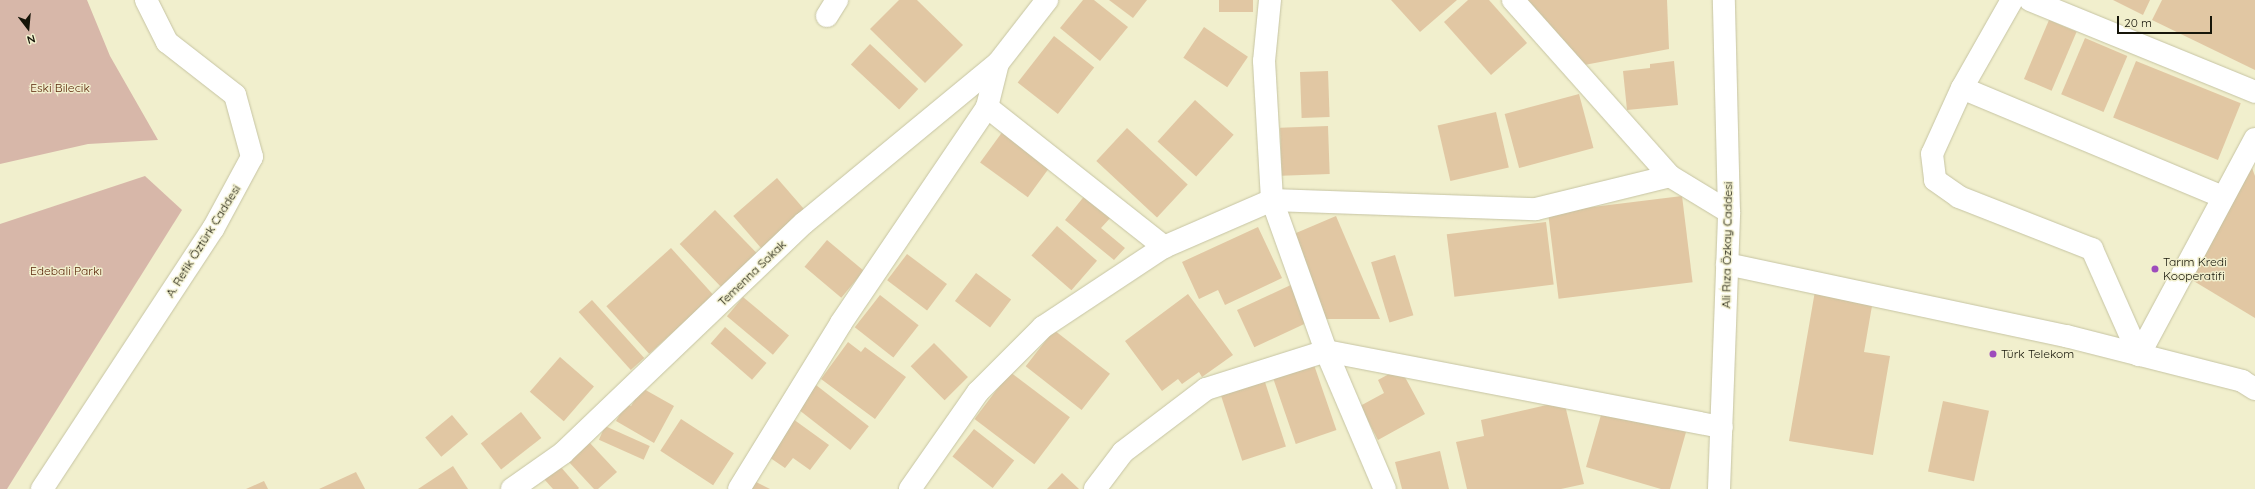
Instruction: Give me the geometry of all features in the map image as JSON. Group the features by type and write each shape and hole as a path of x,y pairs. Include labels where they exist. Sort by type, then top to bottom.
{"street":[{"name":"A. Refik Öztürk Caddesi","path":"42,489 213,229 252,157 234,95 167,42 146,0"},
{"path":"739,489 841,324 988,107 998,63 1047,0"},
{"path":"1270,0 1264,61 1272,200 1326,351 1378,486"},
{"path":"1513,0 1670,176 1729,212"},
{"name":"Ali Rıza Özkay Caddesi","path":"1719,489 1729,212 1724,0"},
{"path":"2012,0 1962,88 1932,154 1935,180 1959,197 2092,249 2139,355"},
{"path":"2030,0 2255,92"},
{"name":"Temenna Sokak","path":"512,489 563,453 804,223 998,63"},
{"path":"1962,88 2223,197"},
{"path":"988,107 1164,247"},
{"path":"2139,355 2255,139"},
{"path":"910,489 978,392 1043,327 1164,247 1272,200 1536,209 1670,176"},
{"path":"1727,264 2066,336 2242,381 2255,388"},
{"path":"1096,489 1123,452 1206,389 1326,351 1722,427"}],"green space":[{"name":"Eski Bilecik","path":"0,0 87,0 110,56 158,140 88,144 0,164"},
{"name":"Edebali Parkı","path":"145,176 182,210 7,489 0,489 0,224"}],"building":[{"path":"899,0 917,0 963,45 925,83 870,29"},
{"path":"1083,0 1094,0 1128,27 1100,61 1060,28"},
{"path":"1109,0 1147,0 1133,18"},
{"path":"1219,0 1253,0 1253,12 1219,12"},
{"path":"1391,0 1457,0 1420,32"},
{"path":"1468,0 1489,0 1527,43 1491,75 1444,22"},
{"path":"1524,0 1667,0 1669,49 1579,66"},
{"path":"2113,0 2150,0 2143,15"},
{"path":"2162,0 2255,0 2255,70 2152,20"},
{"path":"2049,20 2077,32 2052,91 2024,79"},
{"path":"1204,27 1248,57 1227,87 1183,58"},
{"path":"1054,36 1094,67 1058,114 1018,82"},
{"path":"2085,38 2127,56 2104,112 2061,94"},
{"path":"870,44 918,89 899,109 851,64"},
{"path":"1674,61 1678,105 1627,110 1623,71 1650,68 1650,64"},
{"path":"2136,61 2241,103 2218,160 2113,118"},
{"path":"1328,71 1330,117 1302,118 1300,72"},
{"path":"1579,94 1593,148 1519,168 1505,114"},
{"path":"1195,100 1234,135 1196,176 1158,142"},
{"path":"1496,112 1509,168 1450,181 1438,125"},
{"path":"1328,126 1330,174 1282,176 1280,128"},
{"path":"1127,128 1188,185 1157,218 1096,161"},
{"path":"1003,131 1051,166 1028,197 980,163"},
{"path":"2252,168 2255,176 2255,318 2187,277"},
{"path":"777,178 807,213 763,251 733,216"},
{"path":"1086,194 1112,216 1101,228 1125,248 1114,260 1065,220"},
{"path":"1682,196 1693,282 1559,299 1548,212"},
{"path":"715,210 758,255 723,289 680,244"},
{"path":"1336,216 1380,319 1324,319 1289,236"},
{"path":"1546,222 1554,285 1454,297 1447,234"},
{"path":"1057,226 1097,261 1071,290 1031,255"},
{"path":"1258,227 1282,278 1225,305 1218,290 1199,299 1182,262"},
{"path":"827,240 864,271 841,298 805,267"},
{"path":"671,248 714,296 649,354 606,306"},
{"path":"907,254 947,284 927,310 887,280"},
{"path":"1395,255 1413,315 1390,323 1371,262"},
{"path":"976,273 1011,299 990,327 955,301"},
{"path":"1295,283 1312,320 1254,347 1237,310"},
{"path":"1815,291 1873,300 1864,352 1890,356 1873,455 1789,441"},
{"path":"1188,294 1233,355 1202,377 1199,372 1182,384 1178,379 1162,391 1125,341"},
{"path":"880,295 919,325 893,357 855,327"},
{"path":"743,297 789,336 773,355 727,316"},
{"path":"592,300 644,358 631,370 579,312"},
{"path":"725,327 767,363 752,380 711,344"},
{"path":"1054,330 1110,374 1082,410 1026,366"},
{"path":"848,342 861,352 865,347 906,377 875,419 821,379"},
{"path":"934,343 968,377 945,400 911,366"},
{"path":"560,357 594,387 564,421 530,392"},
{"path":"1313,362 1336,430 1296,444 1272,376"},
{"path":"1400,368 1425,414 1378,440 1360,406 1384,393 1378,380"},
{"path":"1010,372 1070,417 1034,464 974,419"},
{"path":"1264,379 1286,447 1242,461 1220,393"},
{"path":"816,385 869,426 850,450 798,409"},
{"path":"642,388 674,406 654,443 616,421 626,404 631,406"},
{"path":"1564,401 1584,484 1561,489 1467,489 1456,442 1484,436 1481,420"},
{"path":"1943,401 1989,411 1974,481 1928,471"},
{"path":"1603,408 1686,432 1670,489 1661,489 1586,467"},
{"path":"521,412 541,438 501,469 481,443"},
{"path":"452,415 468,434 441,457 425,437"},
{"path":"681,419 734,453 713,485 660,451"},
{"path":"793,419 829,445 810,470 793,458 785,468 766,455"},
{"path":"605,426 650,446 644,460 599,440"},
{"path":"974,429 1014,460 993,488 952,457"},
{"path":"589,442 617,472 598,489 594,489 568,461"},
{"path":"1440,451 1449,489 1402,489 1395,462"},
{"path":"453,466 468,489 418,489"},
{"path":"560,466 579,488 578,489 553,489 544,479"},
{"path":"356,472 365,489 319,489"},
{"path":"1062,473 1079,489 1047,489"},
{"path":"752,480 770,489 748,489"},
{"path":"264,481 268,489 246,489"}],"place":[{"name":"Tarım Kredi Kooperatifi","path":"2155,269"},
{"name":"Türk Telekom","path":"1993,354"}]}
